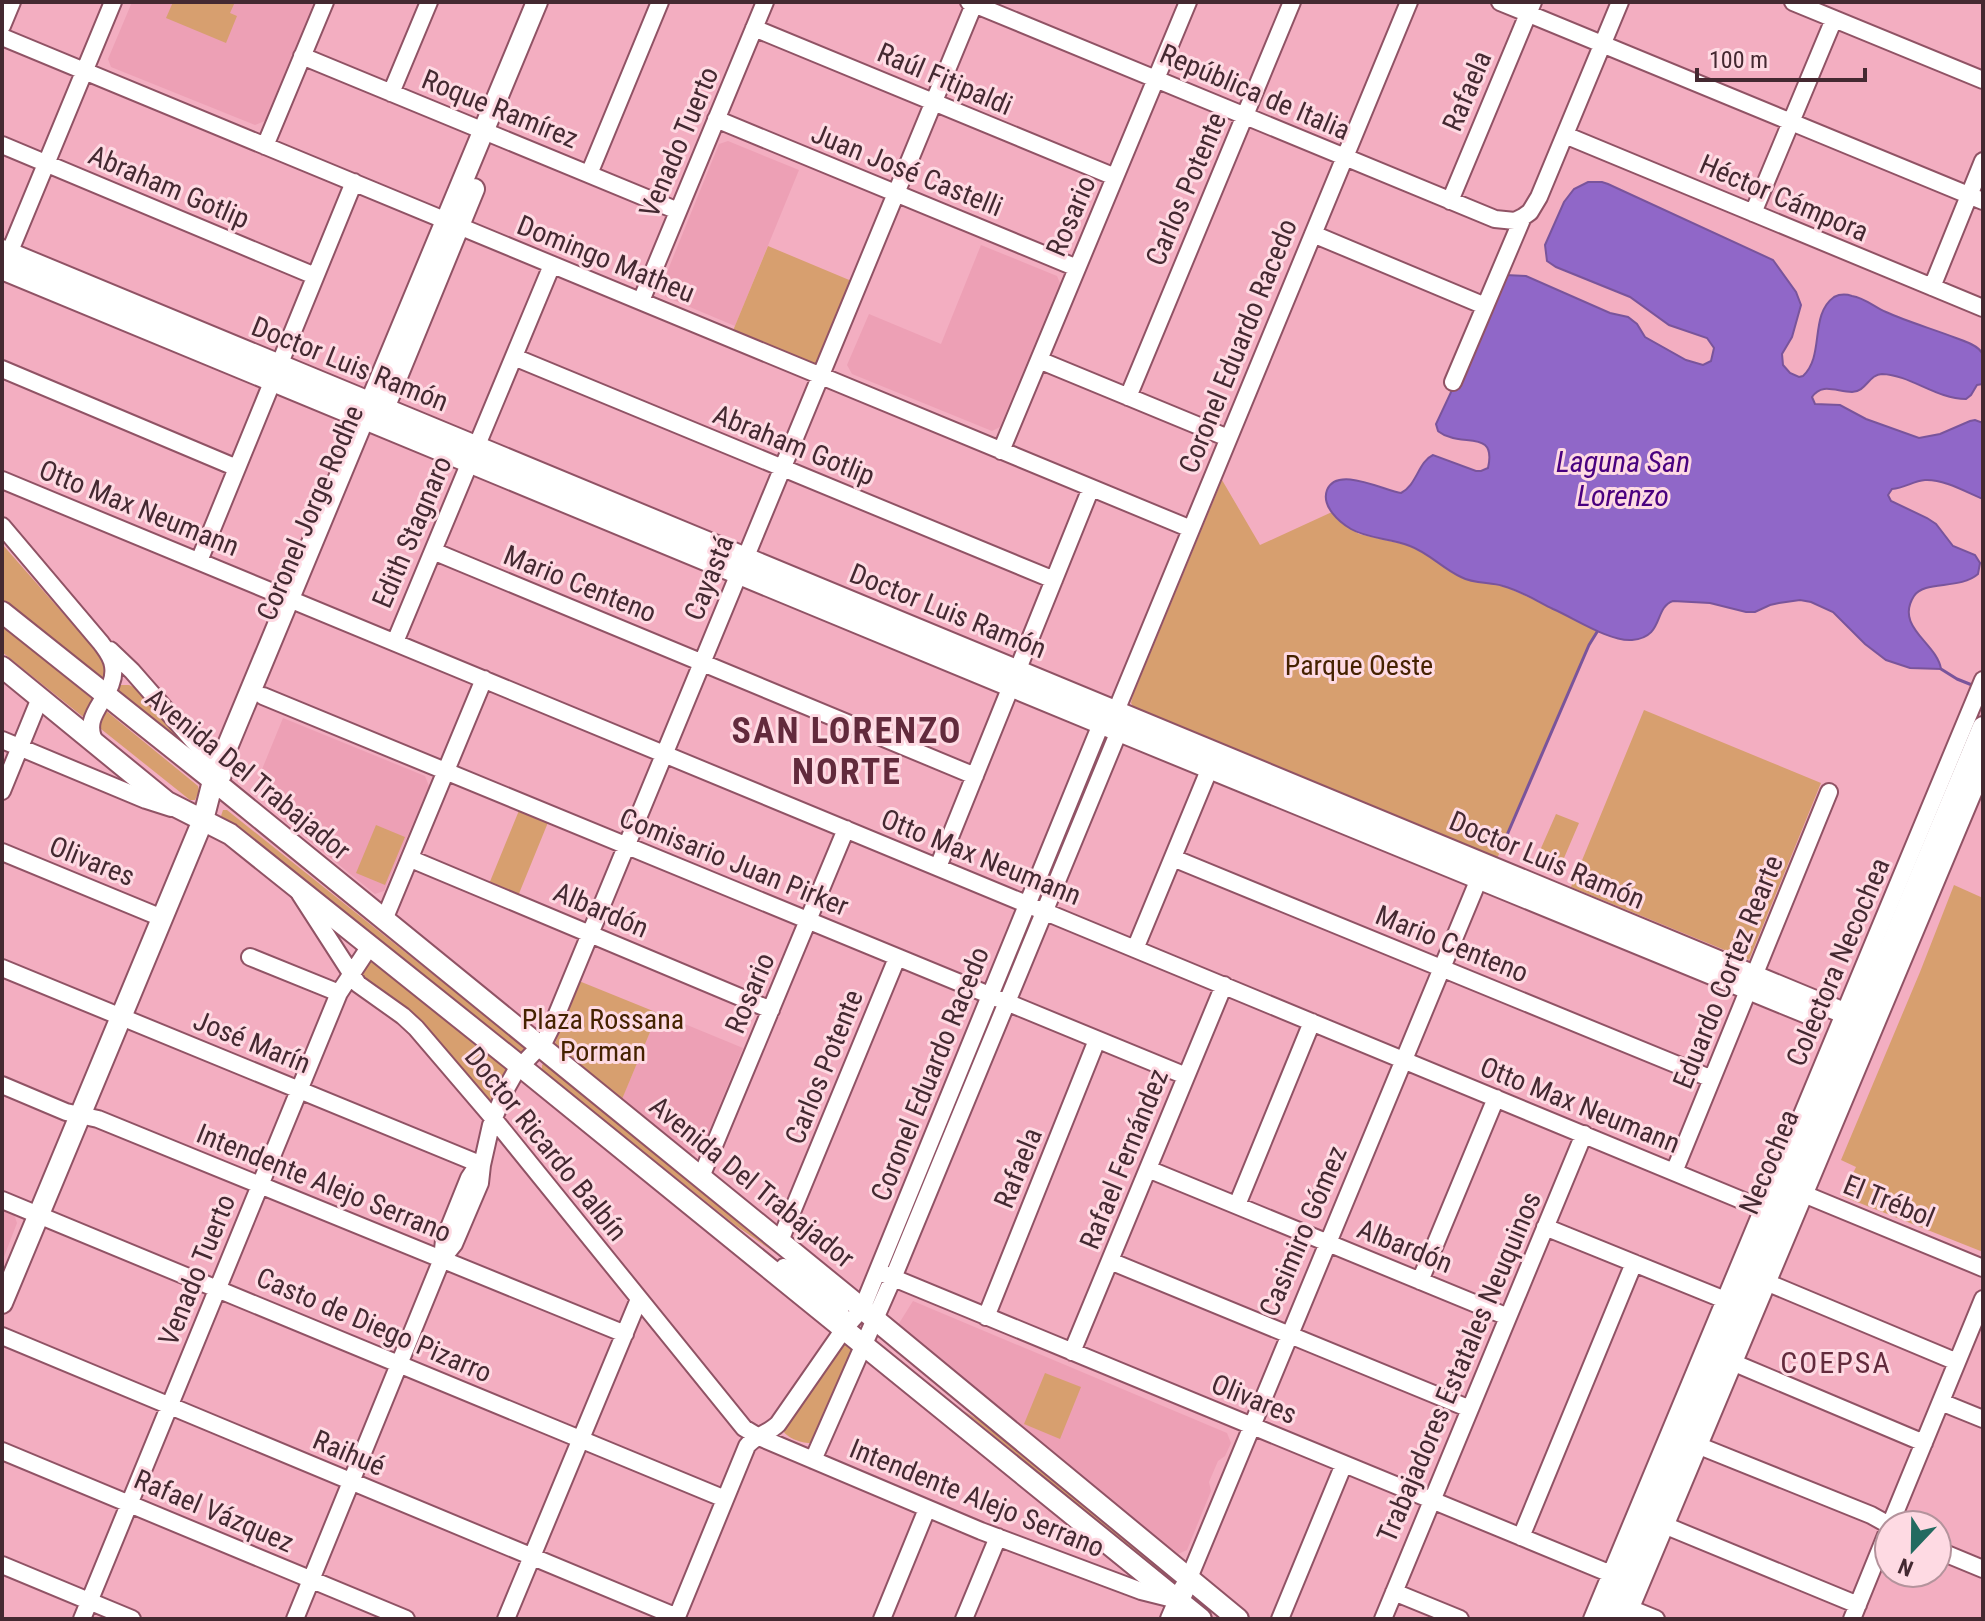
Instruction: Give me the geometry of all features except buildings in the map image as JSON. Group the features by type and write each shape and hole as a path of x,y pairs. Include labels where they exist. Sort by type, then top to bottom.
{"main road":[{"name":"Coronel Jorge Rodhe","path":"490,133 537,2"},
{"name":"Coronel Jorge Rodhe","path":"221,780 490,133 551,2"},
{"name":"Doctor Luis Ramón","path":"4,260 1014,678 1112,722 1213,760 1856,1026"},
{"name":"Coronel Jorge Rodhe","path":"2,1303 162,918 189,811 221,780 263,696 296,601"},
{"name":"Avenida Del Trabajador","path":"2,612 221,780 260,819 780,1241 1238,1619"},
{"name":"Avenida Del Trabajador","path":"2,667 160,797 230,834 295,885 842,1321 864,1345 1175,1610 1201,1619"},
{"name":"Necochea","path":"1608,1619 1983,727"},
{"name":"Necochea","path":"1856,1026 1983,764"},
{"name":"Necochea","path":"1627,1613 1766,1282 1788,1188"},
{"name":"Casimiro Gómez","path":"1175,1610 1189,1578"}],"street":[{"path":"2,26 12,2"},
{"path":"4,260 113,2"},
{"path":"265,146 325,2"},
{"path":"391,93 429,2"},
{"path":"589,174 660,2"},
{"name":"Venado Tuerto","path":"641,301 765,2"},
{"name":"Rosario","path":"1001,451 1188,2"},
{"name":"Carlos Potente","path":"1128,397 1292,2"},
{"name":"Coronel Eduardo Racedo","path":"885,1275 1044,911 1112,722 1409,2"},
{"path":"1500,2 1531,8 1602,44 1976,198"},
{"path":"1453,382 1523,217 1539,197 1620,2"},
{"path":"1793,2 1983,80"},
{"name":"República de Italia","path":"973,3 1495,219 1515,221 1523,217"},
{"name":"Cayastá","path":"295,1619 442,1259 444,1240 464,1191 473,1172 482,1165 493,1118 520,1066 540,1047 550,1032 973,3"},
{"name":"Rafaela","path":"1450,201 1531,8"},
{"path":"1753,213 1834,19"},
{"name":"Raúl Fitipaldi","path":"754,28 1115,177"},
{"name":"Domingo Matheu","path":"2,37 1191,529"},
{"name":"Roque Ramírez","path":"302,56 678,211"},
{"name":"Juan José Castelli","path":"716,119 1077,268"},
{"name":"Héctor Cámpora","path":"1565,135 1983,308"},
{"name":"Abraham Gotlip","path":"2,145 315,276"},
{"path":"1932,287 1976,198 1983,161"},
{"path":"199,561 354,182"},
{"path":"1313,234 1485,306"},
{"name":"Edith Stagnaro","path":"395,642 552,265"},
{"name":"Abraham Gotlip","path":"514,357 1054,580"},
{"path":"1039,360 1228,438"},
{"path":"2,369 237,468"},
{"name":"Otto Max Neumann","path":"2,480 1763,1209"},
{"path":"938,867 1091,488"},
{"path":"2,526 101,643 126,665 152,695 221,780"},
{"name":"Mario Centeno","path":"433,551 975,776"},
{"path":"97,745 91,735 91,721 113,679 113,664 101,643"},
{"path":"384,920 484,679"},
{"name":"Colectora Necochea","path":"1592,1619 1763,1209 1788,1188 1856,1026 1983,680"},
{"path":"107,691 117,682 127,681 138,684 152,695"},
{"name":"Comisario Juan Pirker","path":"263,696 1186,1076"},
{"path":"2,791 40,698"},
{"name":"Coronel Eduardo Racedo","path":"813,1460 875,1321 885,1275 990,996 1028,904 1112,722"},
{"path":"189,811 111,743 94,735 179,804 182,804 189,811"},
{"path":"2,740 146,800 189,811"},
{"path":"1135,949 1213,760"},
{"name":"Eduardo Cortez Rearte","path":"1674,1172 1829,792"},
{"name":"Rosario","path":"701,1177 846,829"},
{"name":"Olivares","path":"2,852 162,918"},
{"name":"Mario Centeno","path":"1173,858 1712,1079"},
{"name":"Albardón","path":"411,859 771,1010"},
{"name":"Casimiro Gómez","path":"1189,1578 1482,872"},
{"name":"Doctor Ricardo Balbín","path":"295,885 350,975 362,988 410,1022 493,1118 738,1422 759,1437"},
{"name":"Venado Tuerto","path":"82,1619 339,993 370,946"},
{"path":"250,957 339,993"},
{"name":"Carlos Potente","path":"780,1241 897,958"},
{"name":"José Marín","path":"2,968 482,1165"},
{"name":"Rafael Fernández","path":"1072,1352 1224,985"},
{"path":"1237,1205 1312,1022"},
{"name":"Rafaela","path":"986,1317 1097,1040"},
{"name":"Intendente Alejo Serrano","path":"2,1085 66,1112 98,1119 625,1334"},
{"path":"1420,1281 1496,1098"},
{"name":"Trabajadores Estatales Neuquinos","path":"1383,1619 1584,1134"},
{"name":"Albardón","path":"1148,1169 1508,1317"},
{"name":"El Trébol","path":"1788,1188 1983,1268"},
{"name":"Casto de Diego Pizarro","path":"2,1200 725,1499"},
{"path":"1545,1227 1725,1300"},
{"path":"1110,1261 1470,1409"},
{"path":"1521,1537 1634,1263"},
{"name":"Olivares","path":"885,1275 1611,1574"},
{"path":"1766,1282 1957,1362"},
{"path":"506,1619 639,1299"},
{"path":"1897,1509 1983,1299"},
{"name":"Coronel Eduardo Racedo","path":"759,1437 770,1432 782,1419 842,1321 875,1321"},
{"name":"Raihué","path":"2,1336 676,1618"},
{"path":"1732,1362 1924,1443"},
{"path":"1941,1402 1983,1419"},
{"path":"676,1618 747,1446 759,1437"},
{"name":"Intendente Alejo Serrano","path":"759,1437 927,1509 1141,1591 1175,1610"},
{"path":"1697,1445 1873,1516"},
{"name":"Rafael Vázquez","path":"2,1451 406,1619"},
{"path":"1280,1619 1344,1464"},
{"path":"882,1619 927,1509"},
{"path":"1664,1525 1855,1612 1873,1568"},
{"path":"964,1619 998,1537"},
{"path":"1953,1557 1983,1569"},
{"path":"2,1565 132,1619"},
{"path":"1394,1592 1460,1619"},
{"path":"1627,1613 1656,1619"}],"shaded area":[{"path":"132,2 314,2 265,121 255,125 111,67 108,59"},
{"path":"728,141 799,170 735,326 666,297 661,287 719,144"},
{"path":"981,245 1057,276 1060,283 1000,427 992,431 852,374 847,365 869,314 941,344"},
{"path":"283,718 425,776 429,786 384,891 375,894 285,821 256,784"},
{"path":"658,1013 743,1048 701,1151 690,1154 621,1101"},
{"path":"2,1209 14,1214 17,1223 2,1262"},
{"path":"913,1301 1227,1433 1231,1443 1225,1456 1218,1461 1209,1482 1211,1491 1187,1550 1178,1554 898,1325"}],"green space":[{"path":"173,2 235,2 230,13 237,16 226,43 166,18"},
{"path":"768,246 854,282 818,363 812,365 732,333"},
{"name":"Parque Oeste","path":"1222,480 1260,545 1332,512 1359,534 1407,545 1433,557 1461,577 1506,587 1581,621 1597,632 1496,861 1135,710 1131,703 1133,695"},
{"path":"2,544 104,660 107,685 2,605"},
{"path":"2,624 92,699 94,702 86,717 2,652"},
{"path":"120,685 138,689 202,760 113,689"},
{"path":"105,710 198,786 195,800 190,800 96,725"},
{"path":"1644,710 1821,783 1749,960 1571,887"},
{"path":"520,808 549,820 518,896 489,884"},
{"path":"223,810 227,810 524,1047 524,1052 520,1052 221,816"},
{"path":"1556,814 1579,823 1561,865 1538,855"},
{"path":"376,825 405,837 385,885 356,873"},
{"path":"1954,885 1983,898 1983,1252 1842,1196 1856,1167 1841,1160"},
{"path":"371,955 510,1068 494,1100 485,1099 364,981 362,972"},
{"name":"Plaza Rossana Porman","path":"579,981 658,1013 620,1104 554,1046"},
{"path":"544,1063 777,1254 735,1225 542,1070"},
{"path":"843,1339 856,1348 812,1443 791,1438 782,1429"},
{"path":"1045,1373 1081,1387 1060,1439 1024,1424"},
{"path":"964,1411 990,1427 1175,1581 1171,1581"}],"water":[{"name":"Laguna San Lorenzo","path":"1588,182 1608,184 1773,260 1796,292 1801,305 1792,337 1782,354 1783,365 1799,377 1810,368 1814,358 1819,325 1826,305 1841,295 1861,299 1980,350 1983,384 1977,385 1966,399 1944,395 1903,378 1882,374 1857,391 1825,389 1812,397 1815,404 1840,405 1866,419 1919,438 1940,434 1970,421 1983,423 1983,499 1955,486 1932,480 1892,489 1888,495 1891,501 1936,524 1953,546 1975,555 1980,563 1978,574 1970,579 1919,591 1909,607 1913,626 1941,669 1910,668 1886,660 1833,612 1800,600 1770,605 1755,612 1710,603 1673,601 1663,610 1650,634 1623,640 1592,629 1516,591 1461,577 1410,546 1351,529 1332,513 1327,502 1327,490 1332,483 1341,480 1362,481 1401,493 1411,485 1424,463 1433,455 1476,471 1488,468 1488,449 1485,445 1445,435 1438,431 1436,424 1506,275 1526,276 1610,313 1628,317 1645,337 1686,360 1703,365 1711,361 1714,348 1707,338 1669,325 1630,297 1547,261 1545,245 1564,202 1574,189"}],"waterway":[{"path":"1504,842 1597,632"},
{"path":"1941,669 1972,685"}],"district":[{"name":"SAN LORENZO NORTE","path":"847,752"},
{"name":"COEPSA","path":"1836,1362"}]}
